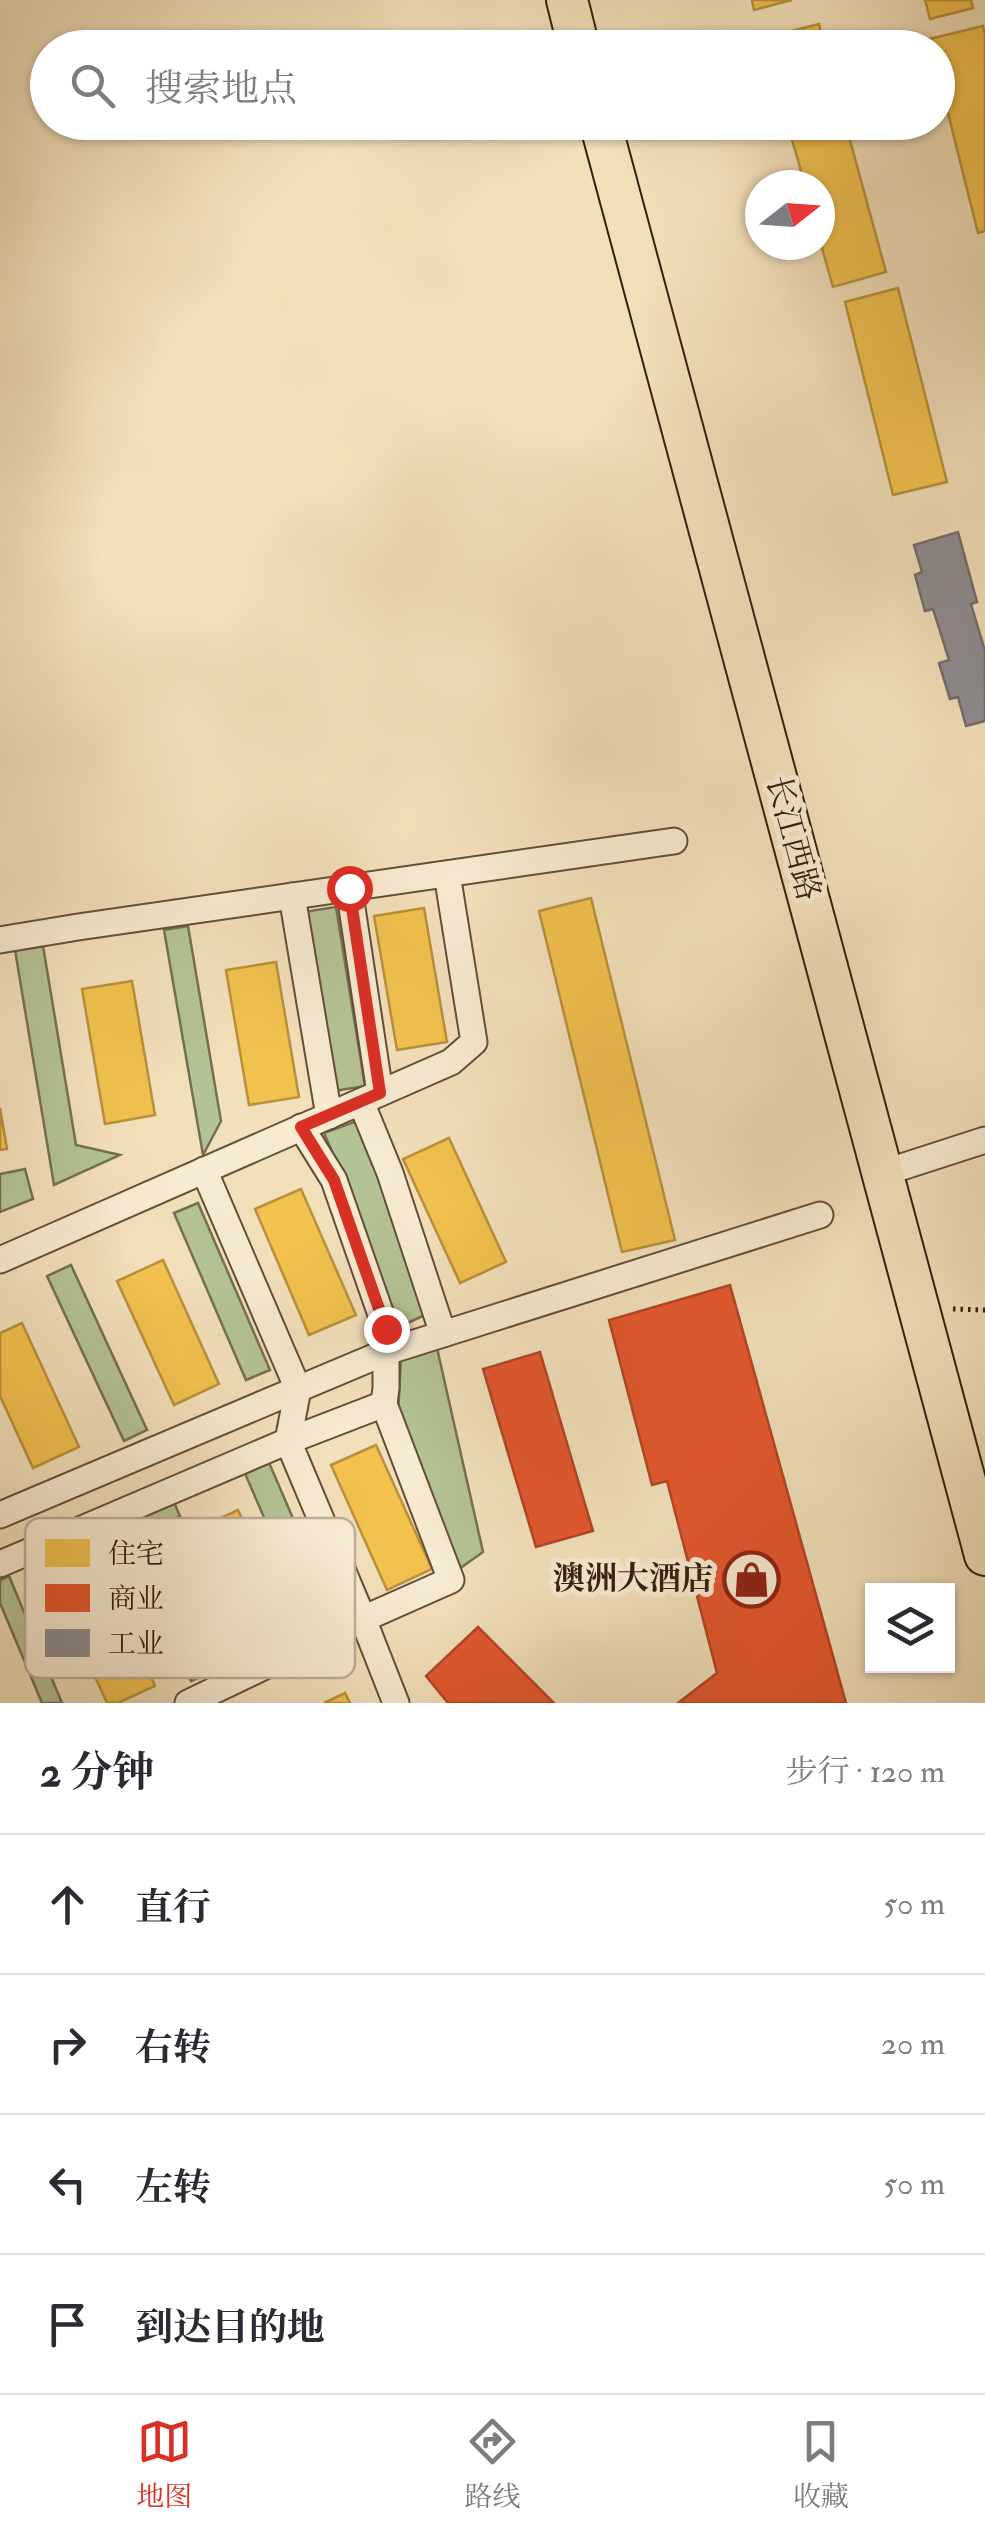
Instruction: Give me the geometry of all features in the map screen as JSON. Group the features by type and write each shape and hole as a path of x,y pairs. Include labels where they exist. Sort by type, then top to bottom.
{"main road":[{"path":"566,0 575,30"},
{"name":"长江西路","path":"605,140 985,1555"}],"street":[{"path":"0,940 674,841"},
{"path":"0,1260 451,1062 474,1042 447,874"},
{"path":"349,888 371,1097 396,1189 444,1334"},
{"path":"292,896 329,1116"},
{"path":"301,1127 334,1180 386,1329 384,1404 451,1580 355,1622"},
{"path":"883,1172 985,1140"},
{"path":"204,1170 298,1389 288,1441 320,1518"},
{"path":"0,1515 386,1352 820,1214"},
{"path":"108,1518 384,1404"},
{"path":"0,1564 25,1553"},
{"path":"355,1602 396,1703"},
{"path":"188,1703 240,1678"}],"green space":[{"path":"336,907 365,1086 334,1091 304,912"},
{"path":"188,926 221,1121 203,1155 164,930"},
{"path":"43,946 76,1145 120,1155 54,1185 15,950"},
{"path":"357,1121 427,1314 395,1329 347,1186 324,1133"},
{"path":"25,1169 33,1199 0,1212 0,1174"},
{"path":"198,1203 270,1370 246,1380 174,1213"},
{"path":"71,1265 147,1430 124,1441 47,1276"},
{"path":"437,1348 483,1552 459,1569 398,1415 401,1359"},
{"path":"267,1458 293,1518 264,1518 243,1469"},
{"path":"173,1500 180,1516 176,1518 133,1518"},
{"path":"9,1576 25,1614 25,1663 0,1603 0,1580"},
{"path":"32,1678 52,1678 62,1703 42,1703"}],"building: 住宅":[{"path":"752,0 792,0 754,10"},
{"path":"925,0 971,0 973,8 930,19"},
{"path":"819,24 820,30 795,30"},
{"path":"983,26 985,35 985,231 978,233 955,140 955,33"},
{"path":"792,140 850,140 886,272 833,287 825,260 835,260 835,170 801,170"},
{"path":"898,288 947,482 893,495 845,302"},
{"path":"591,898 675,1240 622,1252 539,911"},
{"path":"424,908 447,1042 397,1050 374,916"},
{"path":"276,962 299,1097 249,1105 226,970"},
{"path":"132,981 155,1115 105,1124 82,989"},
{"path":"0,1108 7,1149 0,1150"},
{"path":"449,1138 506,1262 460,1283 403,1159"},
{"path":"301,1189 356,1315 309,1335 255,1209"},
{"path":"163,1260 219,1384 174,1405 117,1281"},
{"path":"22,1323 79,1447 33,1468 0,1396 0,1333"},
{"path":"376,1445 432,1569 387,1590 331,1465"},
{"path":"238,1510 242,1518 221,1518"},
{"path":"96,1678 151,1678 155,1686 118,1703 107,1703"},
{"path":"345,1693 350,1703 324,1703"}],"building: 商业":[{"name":"澳洲大酒店","path":"730,1285 846,1703 678,1703 717,1673 667,1481 652,1485 609,1320"},
{"name":"澳洲大酒店","path":"540,1352 593,1531 536,1547 483,1369"},
{"name":"澳洲大酒店","path":"478,1627 554,1703 448,1703 426,1676"}],"building: 工业":[{"path":"958,532 977,602 971,604 985,651 985,721 966,726 958,697 950,699 939,663 949,660 933,609 925,611 915,575 922,572 914,545"}],"place":[{"name":"澳洲大酒店","path":"752,1579"}],"route":[{"path":"349,888 380,1093 301,1127 334,1180 386,1329"}]}
